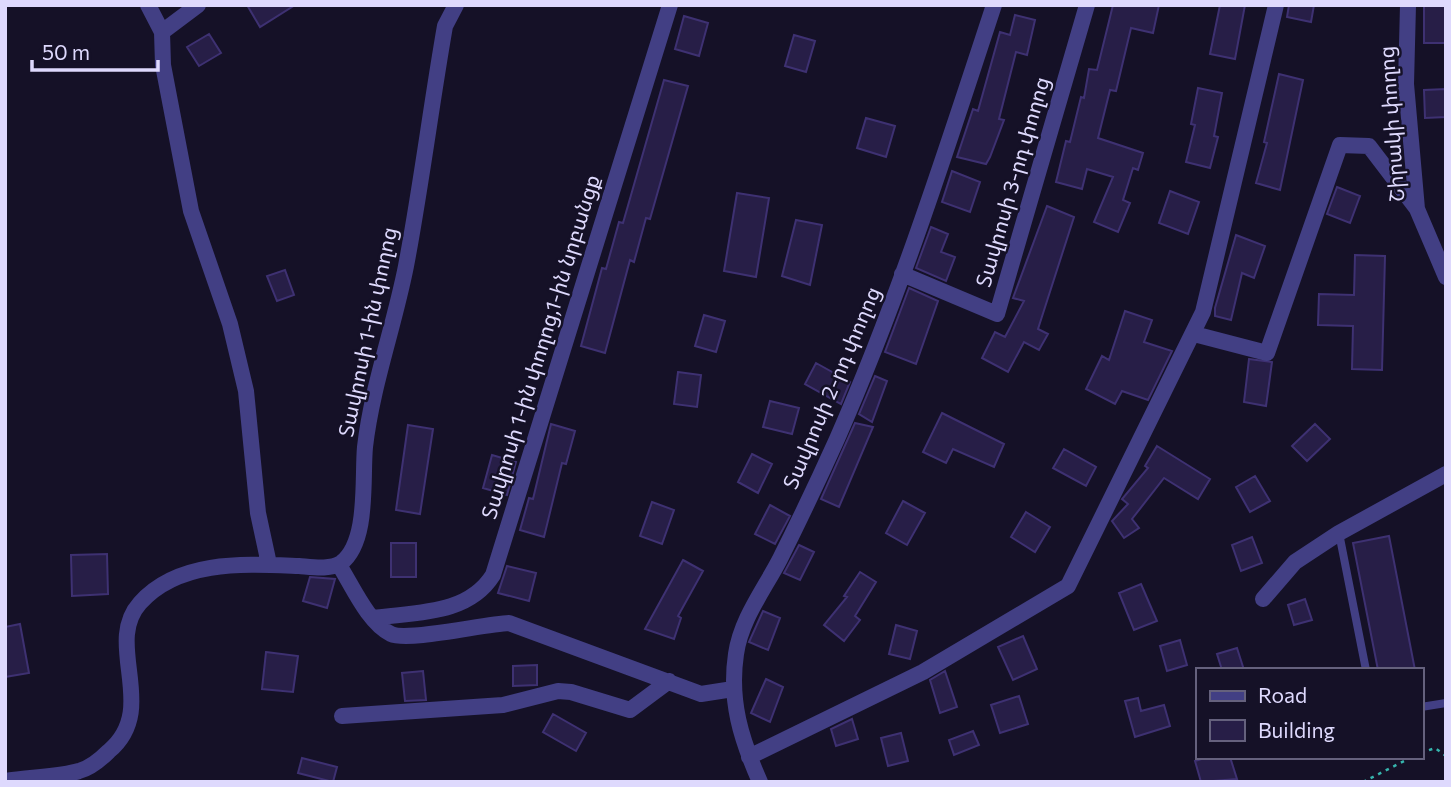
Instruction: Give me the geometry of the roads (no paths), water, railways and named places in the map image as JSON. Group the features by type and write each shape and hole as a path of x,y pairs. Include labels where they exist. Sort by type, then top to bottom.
{"street":[{"path":"148,5 162,32 163,65 191,211 230,324 246,391 258,513 269,564"},
{"path":"162,32 198,5"},
{"name":"Տավրոսի 1-ին փողոց","path":"339,565 352,552 360,523 368,422 405,268 445,26 456,5"},
{"name":"Տավրոսի 1-ին փողոց,1-ին նրբանցք","path":"373,618 457,606 483,591 493,575 670,5"},
{"name":"Տավրոսի 2-րդ փողոց","path":"760,782 736,721 733,689 736,652 748,616 780,560 837,438 902,274 994,5"},
{"name":"Տավրոսի 3-րդ փողոց","path":"902,274 997,314 1087,5"},
{"path":"749,757 923,672 1068,586 1203,312 1276,5"},
{"name":"Շիրակի փողոց","path":"1408,5 1406,83 1417,209 1446,277"},
{"path":"1194,334 1268,353 1340,145 1369,146 1417,209"},
{"path":"1264,599 1295,562 1339,533 1446,474"},
{"path":"5,781 84,777 128,730 132,712 128,625 138,604 167,583 201,570 235,563 321,568 339,565 373,618 390,634 405,637 483,624 509,623 701,694 733,689"},
{"path":"342,716 503,705 558,691 571,692 630,710 668,681"}],"lane":[{"path":"1339,533 1366,668"},
{"path":"1423,708 1446,703"}]}
